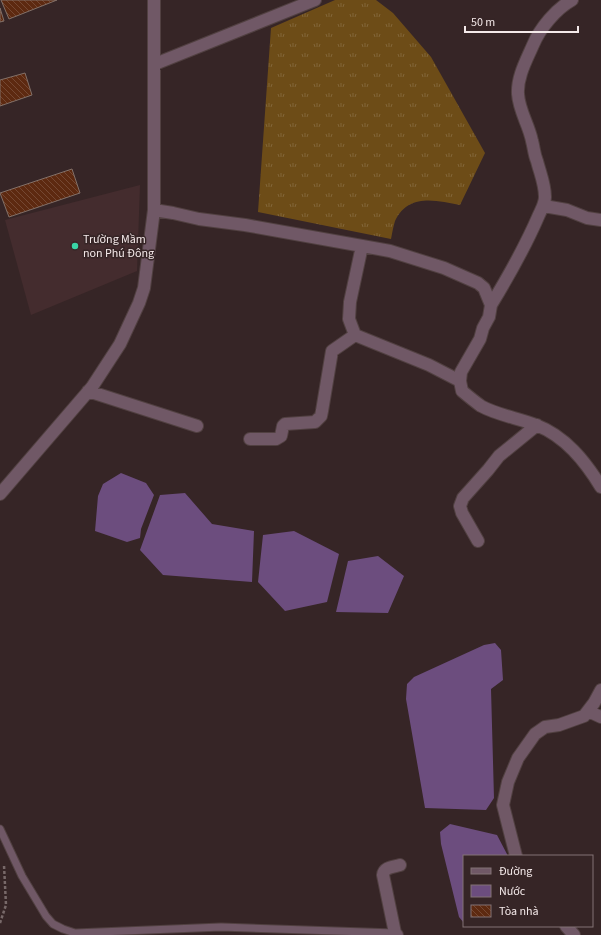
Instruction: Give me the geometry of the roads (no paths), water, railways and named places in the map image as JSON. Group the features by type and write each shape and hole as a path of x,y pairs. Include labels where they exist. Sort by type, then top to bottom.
{"street":[{"path":"0,494 88,391 120,344 139,303 144,288 154,210 154,0"},
{"path":"155,64 314,0"},
{"path":"572,0 561,6 535,40 522,67 518,94 522,114 532,140 542,176 546,198 544,206 508,278 491,305 489,317 483,328 480,339 461,372 460,381 462,391 482,406 537,425 547,430 573,450 588,467 601,487"},
{"path":"544,206 567,210 587,218 601,220"},
{"path":"154,210 173,212 199,219 246,225 390,251 444,268 478,283 484,288 491,305"},
{"path":"362,246 350,302 349,319 355,335 429,365 460,381"},
{"path":"250,439 276,439 281,436 284,424 315,422 318,420 322,411 332,351 355,335"},
{"path":"88,391 197,426"},
{"path":"478,541 462,513 460,506 463,498 499,456 537,425"},
{"path":"516,855 503,805 508,782 518,758 535,734 545,727 558,725 584,716 601,690"},
{"path":"588,711 601,717"},
{"path":"396,934 383,875 386,869 400,865"},
{"path":"567,927 574,935"}],"lane":[{"path":"0,829 22,876 46,916 53,924 75,933 221,927 333,930 396,934"}],"water":[{"path":"121,473 146,483 154,495 141,529 140,538 127,542 95,531 98,496 103,484"},
{"path":"185,493 212,524 254,531 252,582 163,575 140,550 160,495"},
{"path":"294,531 339,554 327,602 285,611 258,582 263,535"},
{"path":"378,556 404,576 388,613 336,612 348,561"},
{"path":"495,643 501,650 503,680 491,689 494,798 486,810 425,808 406,699 407,684 414,677 484,645"},
{"path":"450,824 497,835 507,855 463,855 463,922 459,917 441,844 440,832"}],"place":[{"name":"Trường Mầm non Phú Đông","path":"75,246"}]}
